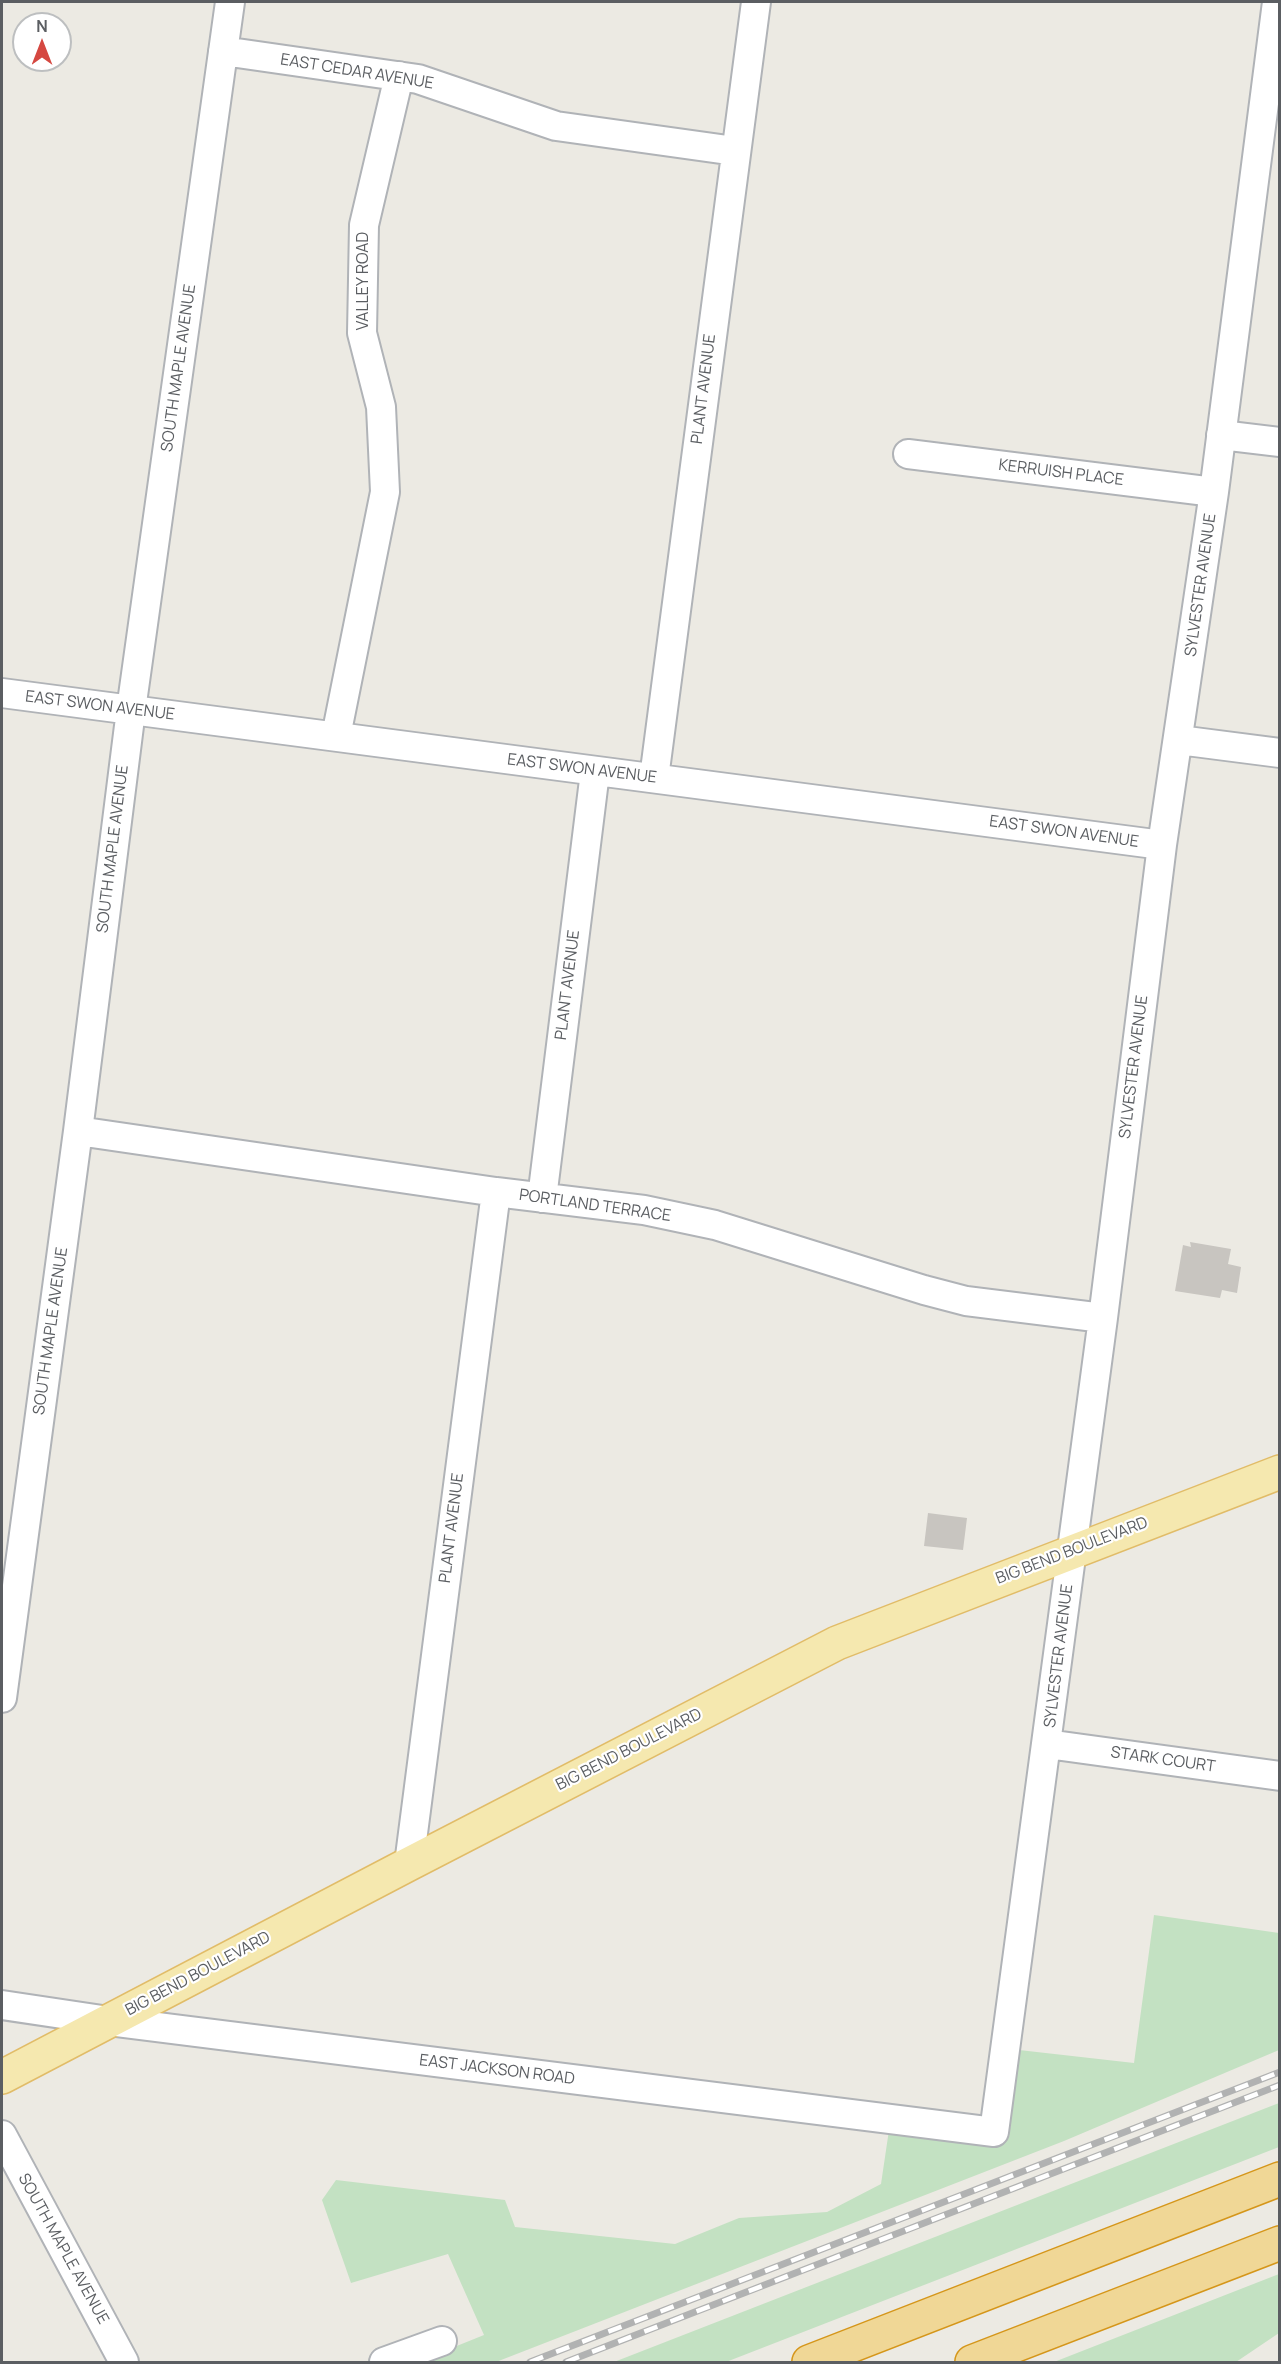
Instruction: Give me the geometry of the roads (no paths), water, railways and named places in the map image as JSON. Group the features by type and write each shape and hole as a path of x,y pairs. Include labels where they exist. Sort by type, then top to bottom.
{"highway":[{"path":"809,2362 1280,2179"},
{"path":"972,2362 1280,2243"}],"main road":[{"name":"BIG BEND BOULEVARD","path":"2,2077 409,1863 837,1643 1280,1472"}],"street":[{"name":"SOUTH MAPLE AVENUE","path":"2,1698 14,1522 78,1131 131,710 230,2"},
{"name":"PLANT AVENUE","path":"654,778 756,2"},
{"name":"SYLVESTER AVENUE","path":"994,2132 1103,1318 1162,845 1214,492 1277,2"},
{"name":"EAST CEDAR AVENUE","path":"223,51 399,76 442,86 556,126 735,151"},
{"name":"VALLEY ROAD","path":"336,736 385,492 381,407 362,333 364,225 399,76"},
{"path":"1221,435 1280,442"},
{"name":"KERRUISH PLACE","path":"908,454 1214,492"},
{"name":"EAST SWON AVENUE","path":"2,693 1162,845"},
{"path":"1179,740 1280,753"},
{"name":"PLANT AVENUE","path":"542,1198 595,772"},
{"name":"PORTLAND TERRACE","path":"78,1131 495,1192 644,1210 715,1226 966,1301 1103,1318"},
{"name":"PLANT AVENUE","path":"409,1863 495,1192"},
{"name":"STARK COURT","path":"1047,1744 1280,1776"},
{"name":"EAST JACKSON ROAD","path":"2,2005 109,2021 994,2132"},
{"name":"SOUTH MAPLE AVENUE","path":"2,2135 124,2362"},
{"path":"384,2362 442,2341"}],"railway":[{"path":"530,2362 1280,2072"},
{"path":"566,2362 1280,2085"}]}
